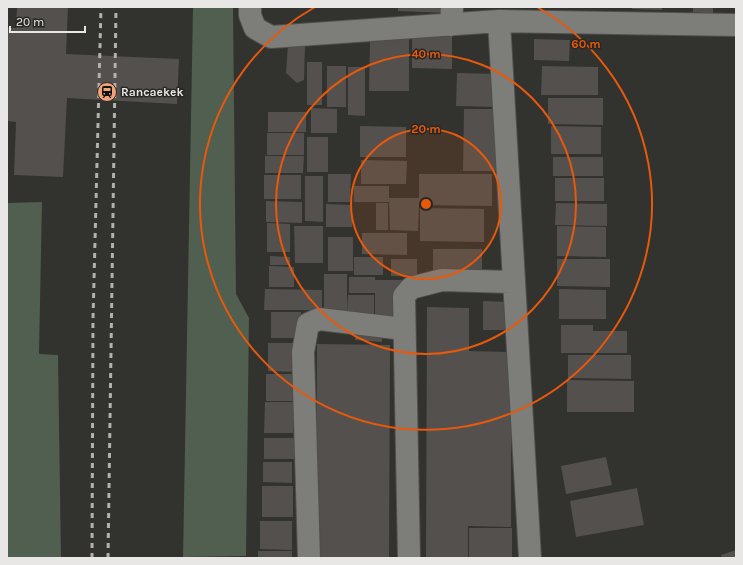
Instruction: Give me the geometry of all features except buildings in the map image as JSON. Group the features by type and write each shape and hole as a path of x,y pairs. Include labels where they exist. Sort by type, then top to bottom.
{"street":[{"path":"250,7 250,14 255,28 271,37 451,16 498,21 736,25"},
{"path":"498,21 530,558"},
{"path":"409,558 404,296 411,288 442,280 514,282"},
{"path":"309,558 303,352 308,324 319,319 404,329"}],"green space":[{"path":"193,7 233,7 236,294 249,318 246,556 183,557"},
{"path":"42,202 39,354 58,355 61,558 7,558 7,203"}],"railway":[{"path":"92,558 93,319 101,7"},
{"path":"108,558 116,7"}],"place":[{"name":"Rancaekek","path":"107,92"}]}
